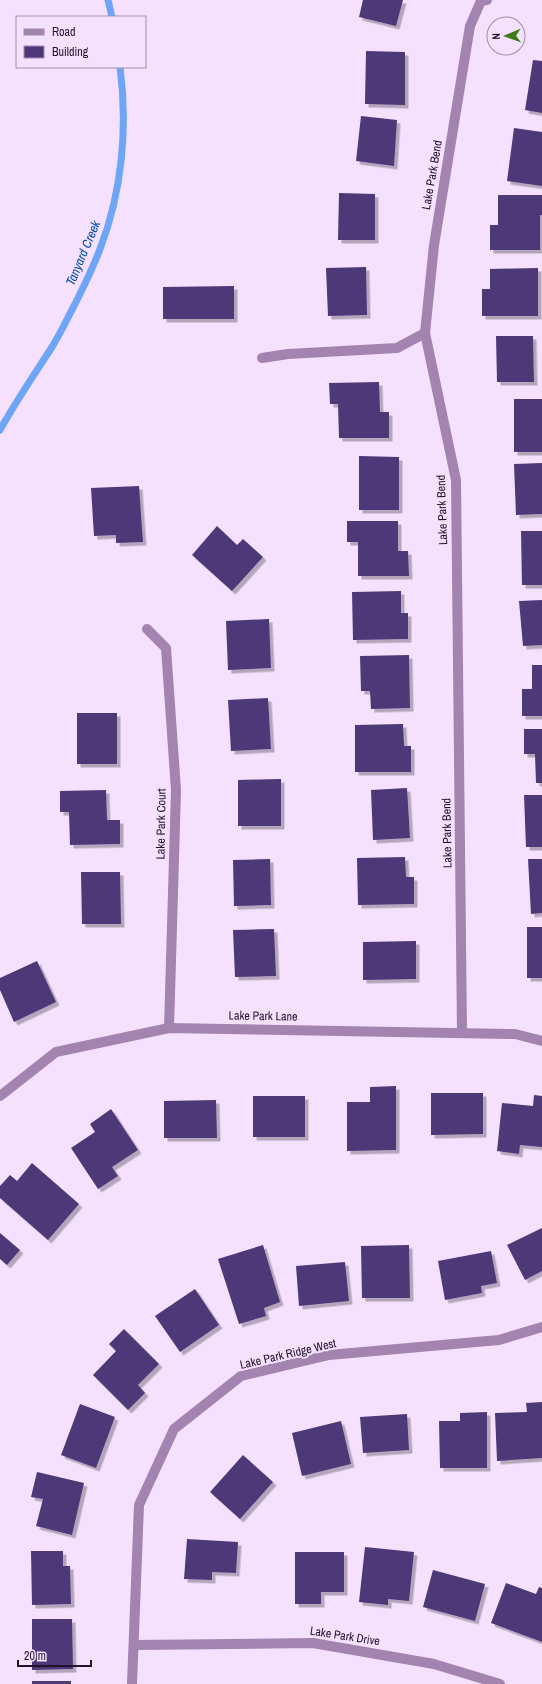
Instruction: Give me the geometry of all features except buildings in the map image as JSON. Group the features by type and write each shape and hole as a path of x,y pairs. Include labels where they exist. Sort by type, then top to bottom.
{"street":[{"name":"Lake Park Bend","path":"462,1033 456,480 425,333 434,245 470,26 481,1 488,0"},
{"path":"262,358 288,354 397,348 425,333"},
{"name":"Lake Park Court","path":"147,628 166,648 176,790 169,1028"},
{"name":"Lake Park Lane","path":"0,1096 56,1052 169,1028 515,1034 542,1041"},
{"name":"Lake Park Ridge West","path":"132,1684 139,1505 174,1429 241,1376 329,1355 499,1340 542,1327"},
{"name":"Lake Park Drive","path":"134,1645 313,1643 434,1664 500,1684"}],"waterway":[{"name":"Tanyard Creek","path":"108,0 112,16"},
{"name":"Tanyard Creek","path":"0,430 61,332 91,270 108,227 118,182 123,136 120,68"}]}
